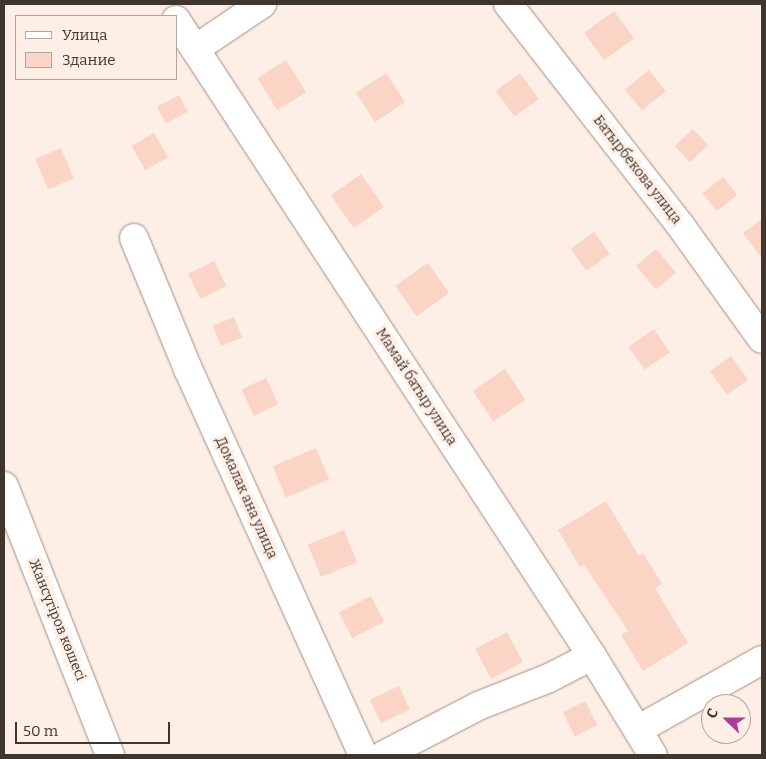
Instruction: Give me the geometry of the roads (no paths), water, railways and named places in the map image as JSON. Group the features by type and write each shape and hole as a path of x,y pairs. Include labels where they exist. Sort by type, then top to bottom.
{"street":[{"path":"166,4 173,15"},
{"path":"195,49 262,4"},
{"name":"Батырбекова улица","path":"508,4 680,224 762,339"},
{"name":"Мамай батыр улица","path":"178,23 592,656 653,755"},
{"name":"Домалак ана улица","path":"134,238 188,370 364,755"},
{"name":"Жансүгіров көшесі","path":"4,486 110,755"},
{"path":"384,755 478,706 549,678 592,656"},
{"path":"638,729 762,660"}]}
